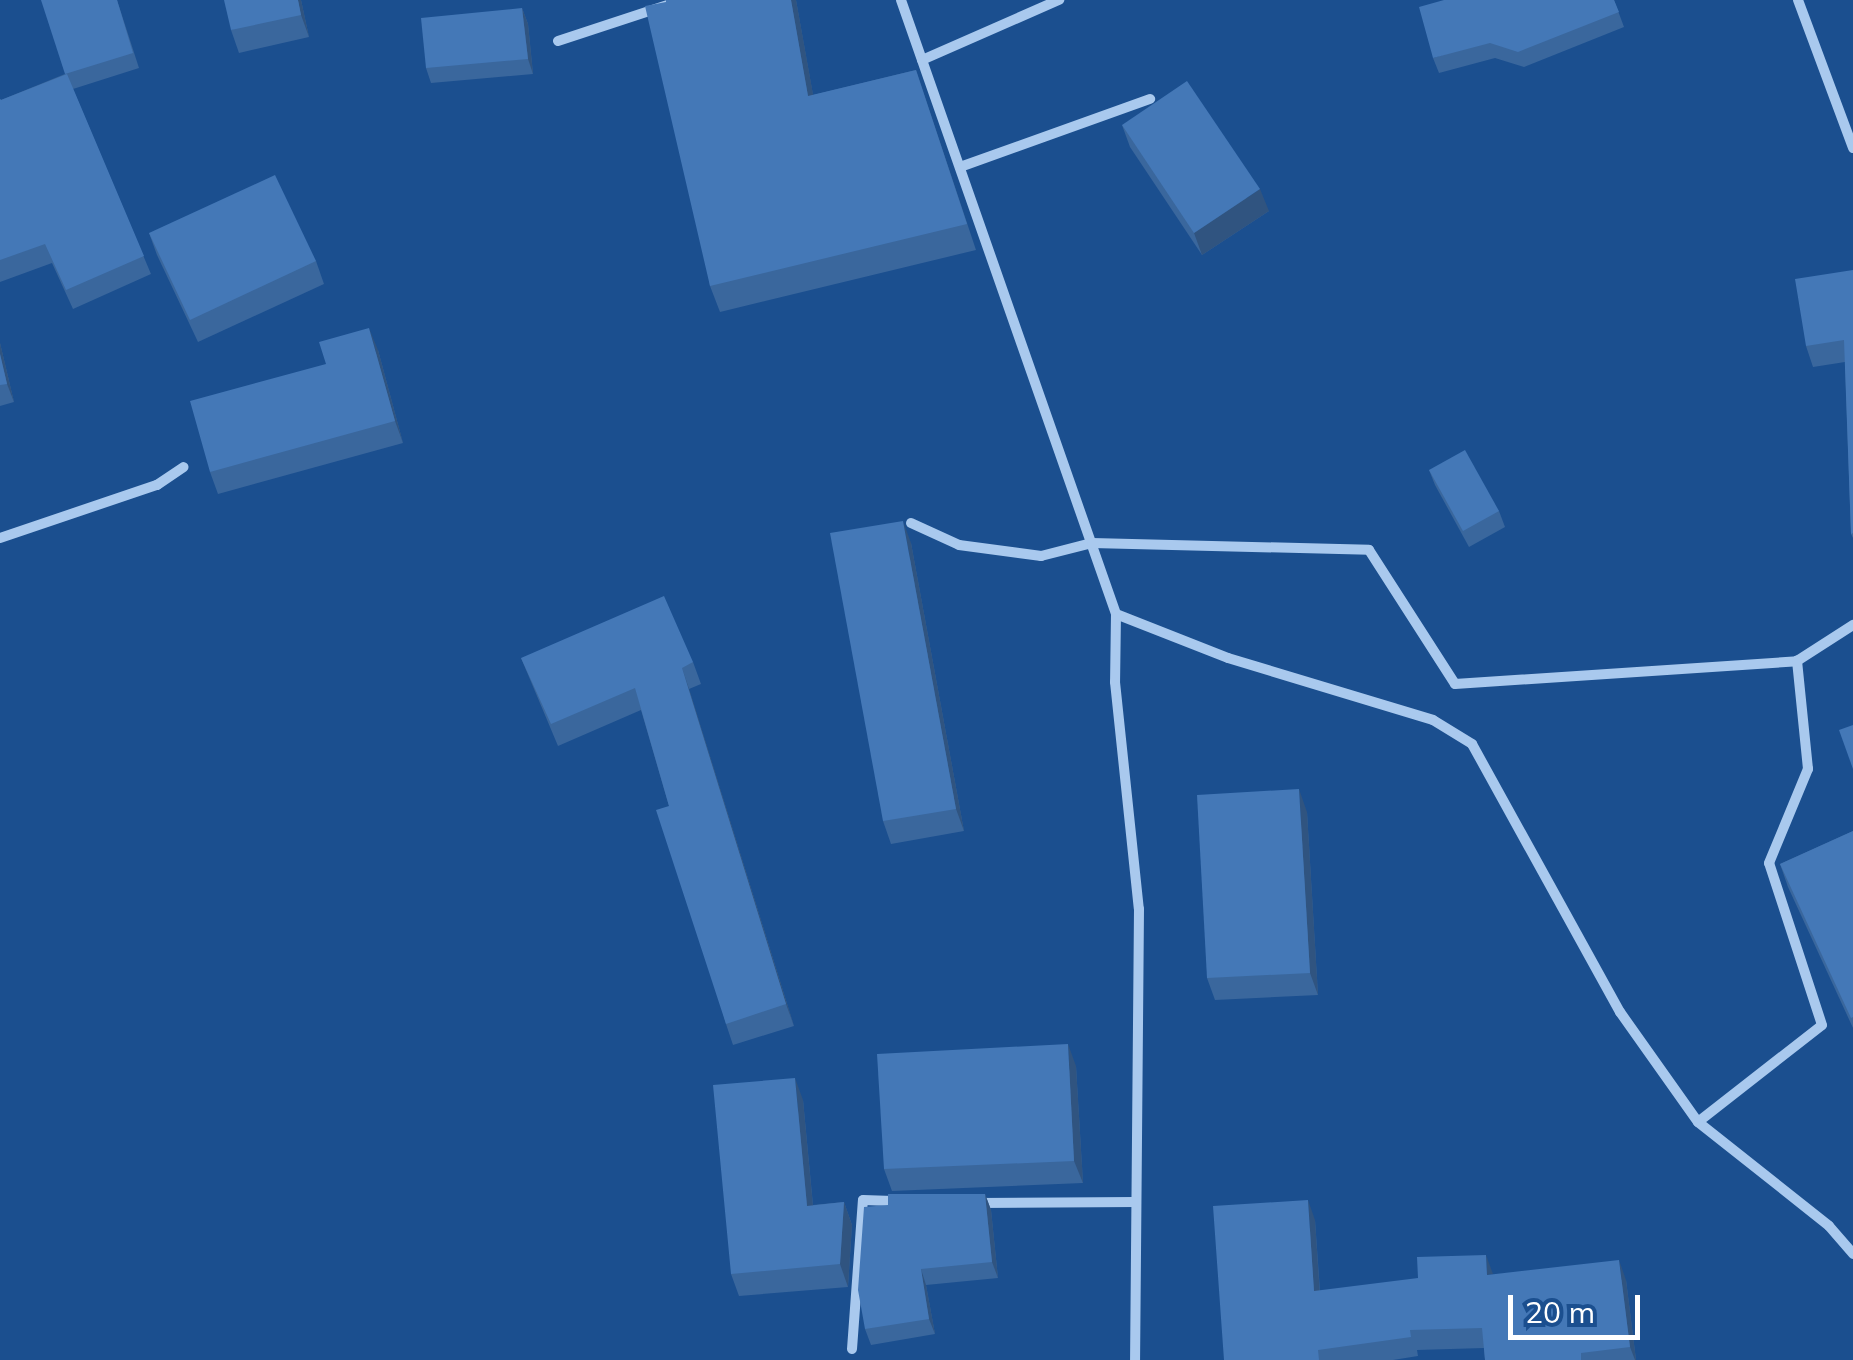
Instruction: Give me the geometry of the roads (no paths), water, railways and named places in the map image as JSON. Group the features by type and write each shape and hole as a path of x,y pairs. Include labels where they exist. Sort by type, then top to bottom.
{"street":[{"path":"558,41 682,0"},
{"path":"901,0 1116,614 1115,682 1139,909 1134,1360"},
{"path":"922,60 1059,0"},
{"path":"1798,0 1853,148"},
{"path":"960,167 1150,99"},
{"path":"0,538 158,485 184,467"},
{"path":"912,523 993,552 1040,556 1092,543 1368,550 1454,684 1796,661 1853,625"},
{"path":"1116,614 1228,658 1433,720 1472,744 1620,1012 1698,1122 1829,1226 1853,1254"},
{"path":"1698,1122 1822,1025 1769,862 1808,769 1796,661"},
{"path":"852,1349 863,1200 914,1202"},
{"path":"969,1203 1136,1202"}]}
